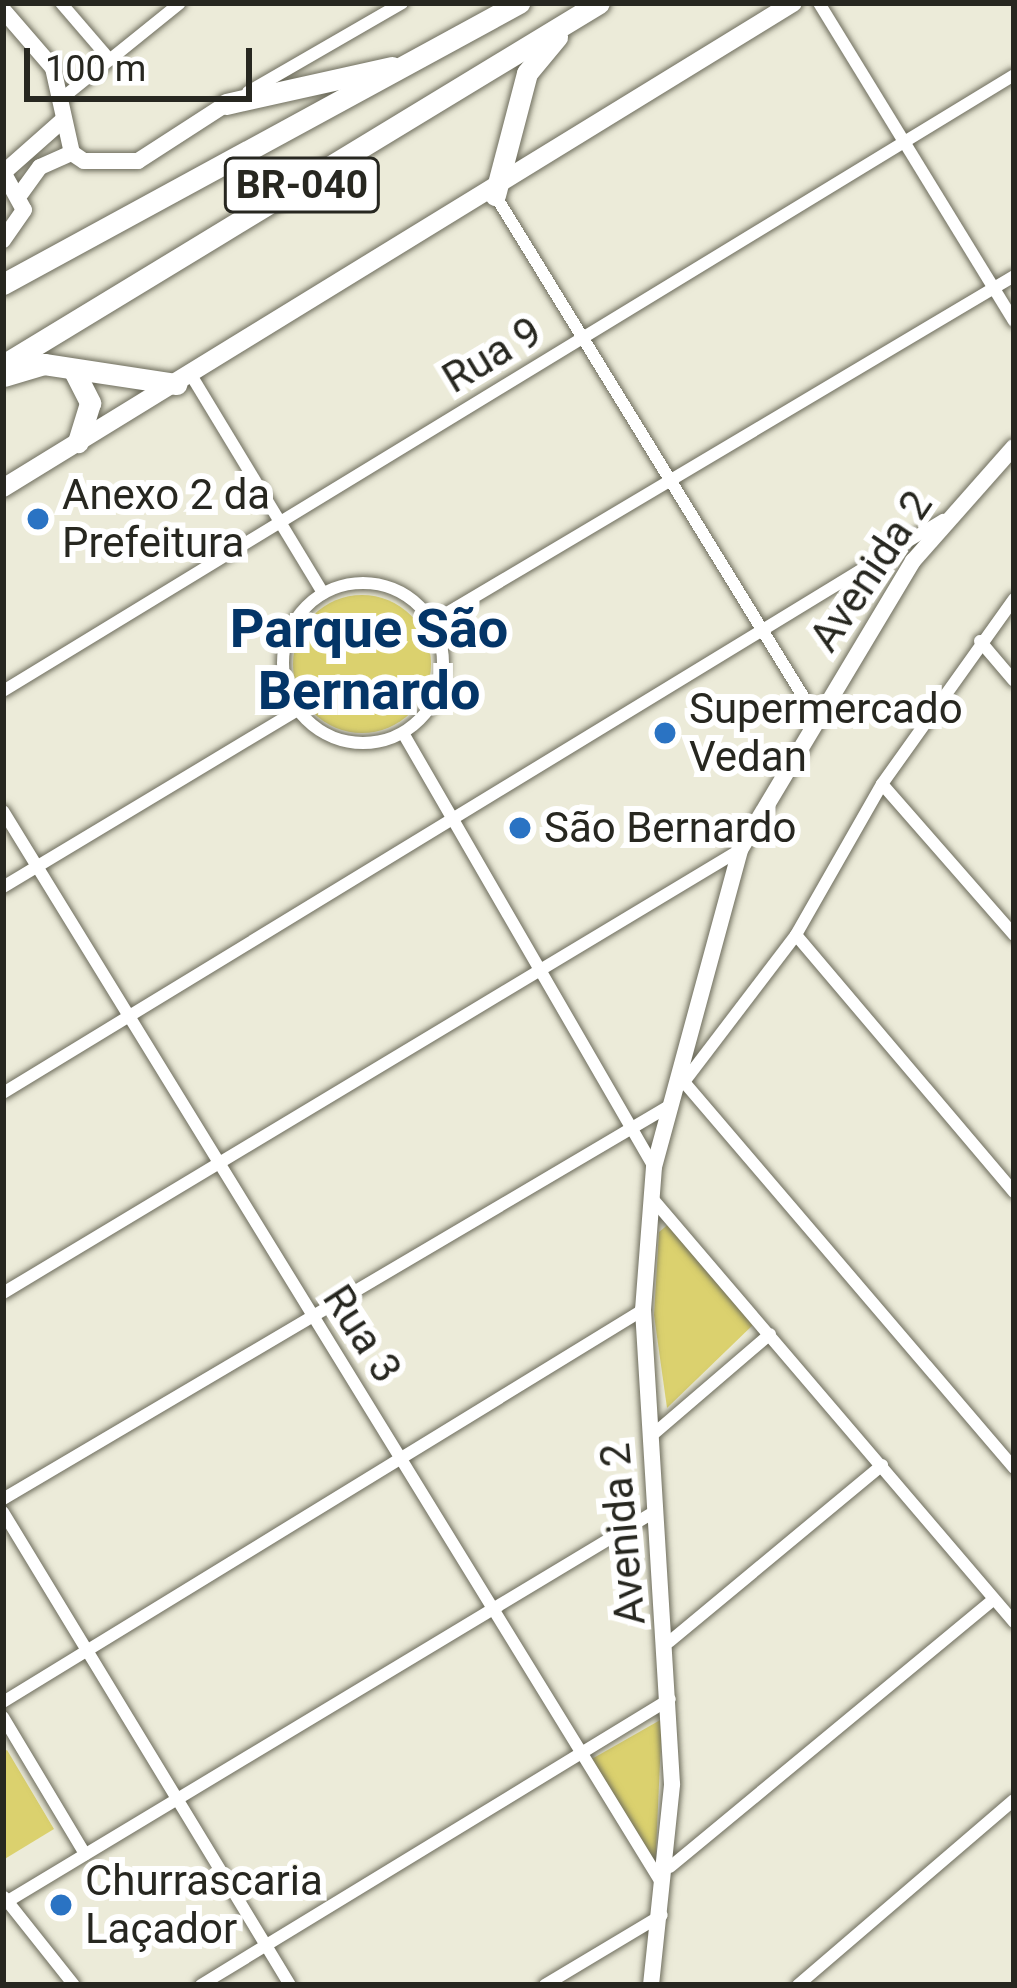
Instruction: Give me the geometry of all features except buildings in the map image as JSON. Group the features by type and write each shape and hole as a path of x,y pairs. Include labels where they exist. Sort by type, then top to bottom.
{"highway":[{"name":"BR-040","path":"3,284 439,53 512,5"},
{"path":"495,195 527,73 592,7"},
{"name":"BR-040","path":"3,364 592,7"},
{"path":"226,104 439,53"},
{"path":"3,376 44,364 74,371 184,379"},
{"path":"74,371 90,403 78,442"}],"main road":[{"path":"3,488 495,195 793,3"}],"street":[{"path":"61,3 110,60"},
{"path":"66,95 180,3"},
{"path":"21,193 40,167 72,153 138,161 226,104 402,3"},
{"path":"819,3 1014,321"},
{"path":"3,10 66,95 63,120 72,153"},
{"name":"Rua 9","path":"3,692 1014,75"},
{"path":"3,240 24,210 21,193 3,173 63,120"},
{"path":"495,195 817,719"},
{"path":"432,622 674,484 1014,276"},
{"path":"184,379 323,593"},
{"name":"Avenida 2","path":"684,1082 740,850 943,520 1014,447"},
{"path":"3,1093 943,520"},
{"path":"395,589 432,622 437,695 404,734 335,739 297,710 285,646 323,593 395,589"},
{"name":"Avenida 2","path":"656,1981 670,1867 671,1699 643,1310 654,1166 669,1106 796,935 882,784 1014,599"},
{"path":"980,641 1014,680"},
{"path":"3,887 297,710"},
{"path":"404,734 654,1166"},
{"path":"882,784 1014,935"},
{"name":"Rua 3","path":"3,811 667,1892"},
{"path":"3,1293 740,850"},
{"path":"796,935 1014,1192"},
{"path":"684,1082 1011,1458"},
{"path":"3,1499 628,1122 669,1106"},
{"path":"651,1197 1014,1622"},
{"path":"3,1702 643,1310"},
{"path":"650,1437 770,1334"},
{"path":"669,1642 882,1465"},
{"path":"3,1512 290,1985"},
{"path":"74,1985 4,1900 654,1512"},
{"path":"670,1867 994,1598"},
{"path":"201,1985 671,1699"},
{"path":"3,1717 85,1854"},
{"path":"798,1985 1014,1800"},
{"path":"545,1985 664,1914"}],"shaded area":[{"path":"362,595 388,601 410,616 425,638 431,664 425,690 410,712 388,727 362,733 336,727 314,712 299,690 293,664 299,638 314,616 336,601"},
{"path":"670,1223 757,1321 667,1408 654,1315 659,1232"},
{"path":"662,1719 655,1872 590,1760"},
{"path":"7,1750 54,1829 3,1860 3,1752"}],"place":[{"name":"Anexo 2 da Prefeitura","path":"38,519"},
{"name":"Supermercado Vedan","path":"665,733"},
{"name":"São Bernardo","path":"520,828"},
{"name":"Churrascaria Laçador","path":"61,1905"}],"district":[{"name":"Parque São Bernardo","path":"369,660"}]}
